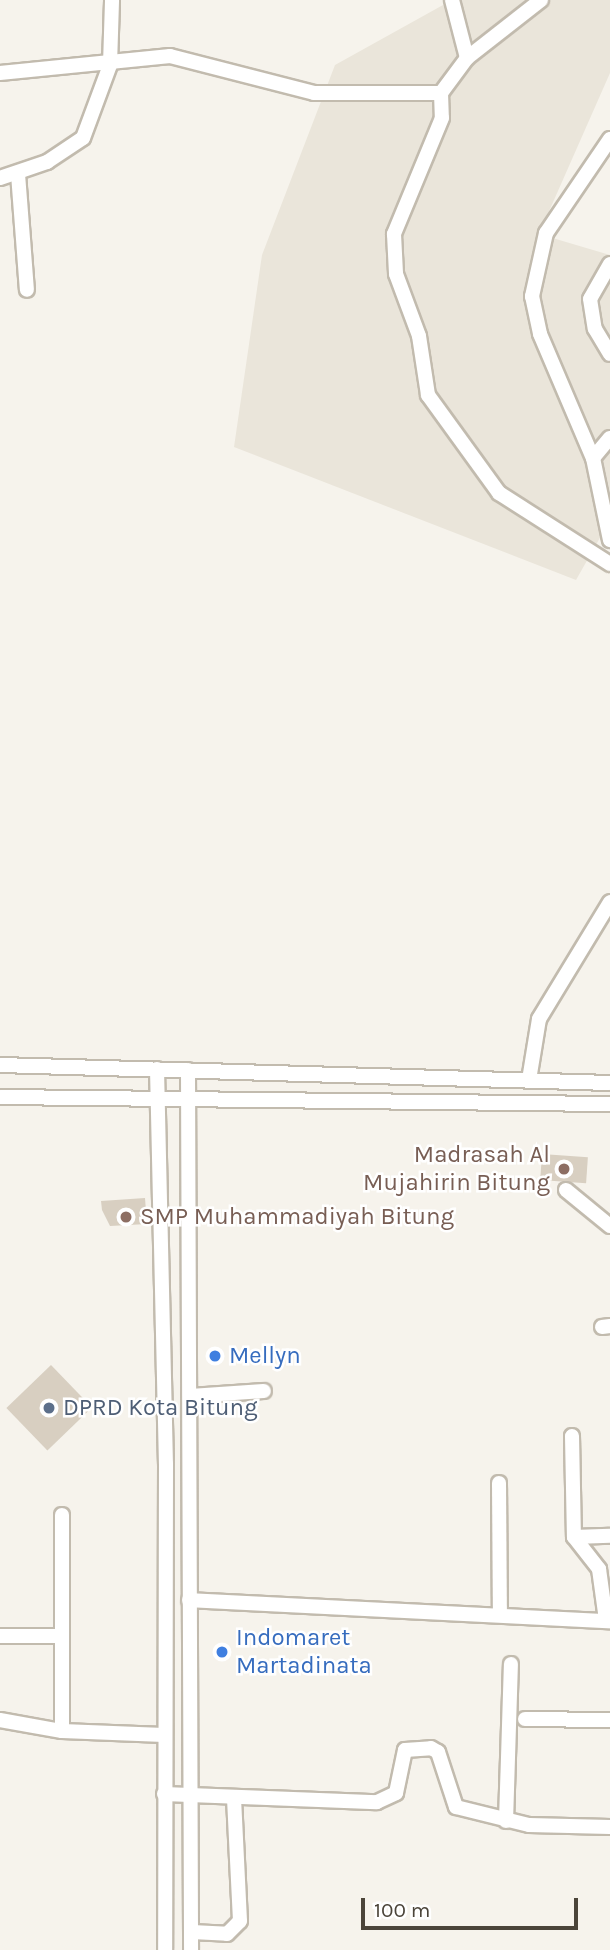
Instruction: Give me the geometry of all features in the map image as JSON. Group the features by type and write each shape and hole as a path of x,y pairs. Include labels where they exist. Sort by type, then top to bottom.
{"street":[{"path":"0,178 18,174 83,138 110,65 112,0"},
{"path":"452,0 467,58"},
{"path":"535,2 467,58 441,93 442,118 394,234 396,274 419,336 428,396 499,493 610,564"},
{"path":"0,73 110,65 170,56 314,93 441,93"},
{"path":"610,139 546,233 532,280 540,334 593,458 610,540"},
{"path":"18,174 27,290"},
{"path":"610,264 590,299 594,329 610,354"},
{"path":"593,458 610,438"},
{"path":"529,1080 539,1019 610,902"},
{"path":"0,1065 610,1083"},
{"path":"157,1069 166,1464 165,1950"},
{"path":"188,1070 191,1950"},
{"path":"0,1097 610,1104"},
{"path":"566,1190 610,1226"},
{"path":"163,1290 189,1289"},
{"path":"190,1396 264,1391"},
{"path":"189,1600 500,1611 608,1620 599,1569 574,1537 572,1436"},
{"path":"166,1464 191,1464"},
{"path":"499,1483 500,1611"},
{"path":"62,1514 62,1731"},
{"path":"574,1537 610,1536"},
{"path":"0,1636 62,1636"},
{"path":"506,1821 511,1664"},
{"path":"525,1719 610,1720"},
{"path":"0,1720 62,1731 164,1735"},
{"path":"164,1794 234,1799 377,1802 396,1793 405,1751 431,1748 438,1752 456,1807 506,1821 610,1827"},
{"path":"191,1932 227,1934 240,1921 234,1799"}],"shaded area":[{"path":"452,0 610,0 610,73 539,234 610,255 610,520 576,580 234,447 262,255 335,65"}],"building":[{"name":"Madrasah Al Mujahirin Bitung","path":"542,1154 588,1157 586,1183 540,1180"},
{"name":"SMP Muhammadiyah Bitung","path":"145,1198 147,1224 110,1226 102,1210 101,1201"},
{"name":"DPRD Kota Bitung","path":"51,1365 92,1407 47,1451 6,1408"}],"place":[{"name":"Madrasah Al Mujahirin Bitung","path":"564,1169"},
{"name":"SMP Muhammadiyah Bitung","path":"126,1217"},
{"name":"Mellyn","path":"215,1356"},
{"name":"DPRD Kota Bitung","path":"49,1408"},
{"name":"Indomaret Martadinata","path":"222,1652"}]}
